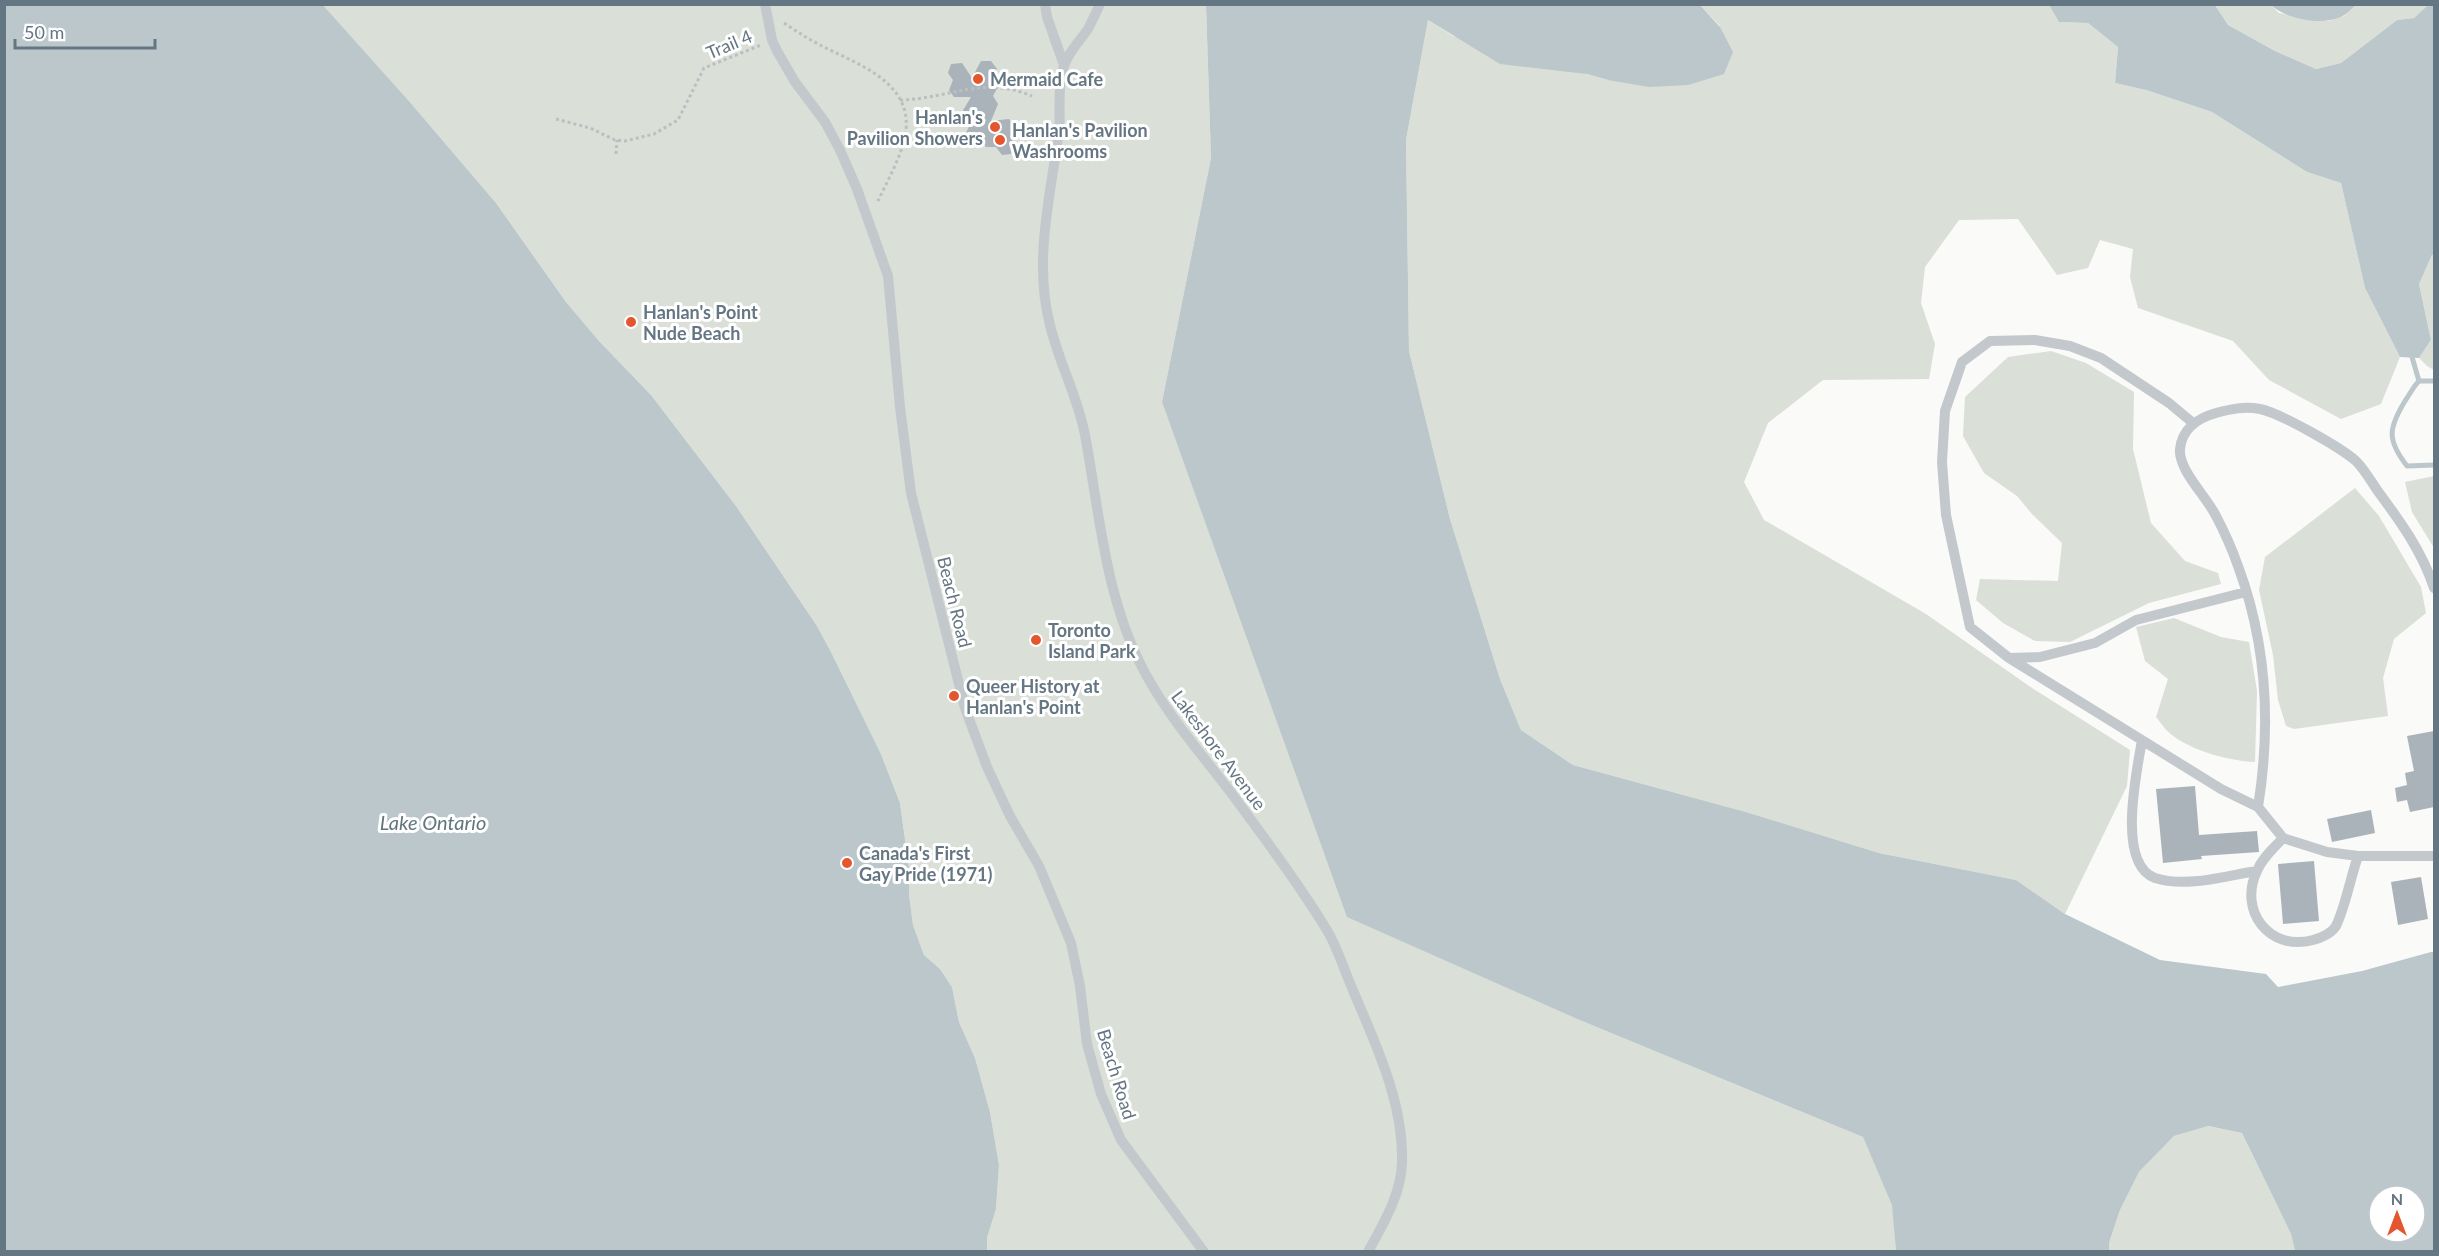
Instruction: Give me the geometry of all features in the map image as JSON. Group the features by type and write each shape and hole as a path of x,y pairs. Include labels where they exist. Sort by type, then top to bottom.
{"lane":[{"name":"Lakeshore Avenue","path":"1045,4 1047,17 1064,65"},
{"name":"Lakeshore Avenue","path":"1100,4 1089,28 1064,65 1061,78 1059,130 1043,239 1043,283 1050,326 1073,388 1084,430 1112,591 1126,636 1171,717 1243,807 1329,934 1377,1048 1393,1095 1401,1139 1402,1166 1389,1211 1368,1251"},
{"name":"Beach Road","path":"766,9 772,40 795,82 825,122 840,150 888,276 900,407 911,493 965,708 987,767 1010,816 1039,866 1071,943 1080,986 1087,1044 1101,1094 1121,1140 1204,1251"},
{"path":"2193,423 2169,403 2101,358 2070,346 2035,340 1990,341 1962,362 1945,411 1942,462 1946,515 1970,627 2009,658 2221,789 2258,807 2283,838 2327,852 2358,856 2434,856"},
{"path":"2258,807 2265,760 2264,670 2238,565 2216,514 2181,463 2180,451 2183,437 2193,423 2208,415 2236,408 2262,409 2326,441 2356,461 2408,532 2434,588"},
{"path":"2009,658 2040,657 2094,643 2136,620 2246,592"},
{"path":"2142,740 2132,829 2134,851 2141,868 2154,878 2180,882 2256,871"},
{"path":"2283,838 2256,871 2252,900 2257,919 2265,931 2276,939 2300,944 2321,938 2335,928 2358,856"}],"path":[{"path":"766,9 820,45 878,74 900,100 906,117 904,140 869,222"},
{"name":"Trail 4","path":"617,140 625,141 668,128 678,120 704,68 772,40"},
{"path":"900,100 928,98 968,88 998,87 1012,88 1032,96"},
{"path":"556,119 590,128 617,140 616,154"}],"shaded area":[{"name":"Toronto Island Park","path":"323,5 1206,5 1211,158 1162,402 1236,605 1582,1021 1863,1137 1893,1205 1896,1251 987,1251 987,1238 996,1209 999,1165 990,1112 975,1058 959,1022 952,987 940,969 924,955 913,925 909,894 909,867 900,803 881,754 832,654 817,626 736,506 651,395 599,341 566,302 496,203"},
{"path":"1700,5 2049,5 2059,22 2088,23 2118,47 2115,83 2146,90 2212,112 2307,172 2341,183 2365,288 2400,357 2381,404 2341,419 2269,380 2233,341 2138,308 2130,277 2133,249 2100,240 2088,268 2057,275 2018,219 1959,220 1925,267 1921,303 1935,344 1929,379 1823,380 1768,423 1744,482 1764,520 1926,614 2032,688 2130,750 2127,786 2065,914 2016,880 1879,853 1746,812 1573,765 1521,730 1500,679 1450,519 1409,351 1406,140 1428,20 1453,36 1608,80 1720,26"},
{"path":"2215,5 2271,5 2279,13 2329,21 2344,16 2356,5 2428,5 2414,18 2397,20 2341,63 2316,69 2275,51 2228,25"},
{"path":"2434,255 2434,370 2419,358 2431,340 2419,284"},
{"path":"2051,351 2086,363 2134,392 2133,449 2151,523 2185,561 2218,573 2221,584 2149,603 2070,642 2035,641 2003,623 1976,600 1980,579 2058,581 2062,543 2017,496 1984,473 1963,436 1965,397 2008,357"},
{"path":"2434,476 2434,548 2412,512 2405,482"},
{"path":"2355,488 2379,516 2421,587 2426,613 2394,639 2383,678 2388,716 2294,729 2286,726 2278,700 2273,655 2259,590 2265,557"},
{"path":"2174,618 2221,637 2249,642 2257,691 2255,762 2234,760 2190,746 2170,733 2156,717 2168,679 2145,661 2136,627"},
{"path":"2207,1126 2242,1133 2291,1234 2295,1251 2109,1252 2109,1243 2120,1210 2139,1172 2174,1136"}],"water":[{"name":"Lake Ontario","path":"5,4 323,5 496,203 566,302 599,341 651,395 736,506 817,626 881,754 900,803 909,868 909,894 913,925 924,955 940,969 952,987 959,1022 975,1058 990,1112 999,1165 996,1209 987,1238 987,1251 5,1251"},
{"path":"1206,5 1700,5 1720,27 1733,52 1724,74 1688,85 1649,87 1587,74 1500,64 1428,20 1406,140 1409,351 1450,519 1500,679 1521,730 1573,765 1746,812 1879,853 2016,880 2065,914 2160,960 2266,974 2278,987 2362,971 2434,952 2434,1251 2295,1251 2291,1234 2242,1133 2208,1126 2174,1136 2139,1172 2120,1210 2109,1243 2109,1251 1896,1251 1892,1205 1863,1137 1582,1021 1347,917 1162,402 1211,158"},
{"path":"2049,5 2215,5 2228,25 2275,51 2316,69 2341,63 2397,20 2414,18 2428,5 2434,5 2434,255 2419,284 2431,340 2419,358 2400,357 2365,288 2341,183 2307,172 2212,112 2146,90 2115,83 2118,47 2088,23 2059,22"},
{"path":"2271,5 2356,5 2341,17 2314,21 2285,14"}],"building":[{"path":"981,61 991,61 997,69 992,78 998,87 993,96 998,104 991,121 1009,119 1015,128 1010,137 1016,145 1011,154 1002,155 996,147 986,147 980,139 971,140 966,133 970,124 962,112 971,97 954,97 949,90 953,80 948,73 951,64 962,63 972,78"},
{"path":"2434,731 2434,807 2410,812 2407,800 2397,802 2395,788 2407,785 2405,773 2414,771 2407,736"},
{"path":"2195,786 2199,835 2257,831 2259,852 2201,856 2202,859 2163,863 2156,789"},
{"path":"2371,810 2375,833 2332,842 2327,819"},
{"path":"2314,861 2319,921 2283,924 2278,864"},
{"path":"2421,877 2428,919 2398,925 2391,882"}],"waterway":[{"path":"2412,357 2419,381"},
{"path":"2434,381 2419,381 2415,386 2395,419 2392,434 2396,449 2407,466 2434,465"}],"place":[{"name":"Mermaid Cafe","path":"978,79"},
{"name":"Hanlan's Pavilion Showers","path":"995,127"},
{"name":"Hanlan's Pavilion Washrooms","path":"1000,140"},
{"name":"Hanlan's Point Nude Beach","path":"631,322"},
{"name":"Toronto Island Park","path":"1036,640"},
{"name":"Queer History at Hanlan's Point","path":"954,696"},
{"name":"Canada's First Gay Pride (1971)","path":"847,863"}]}
